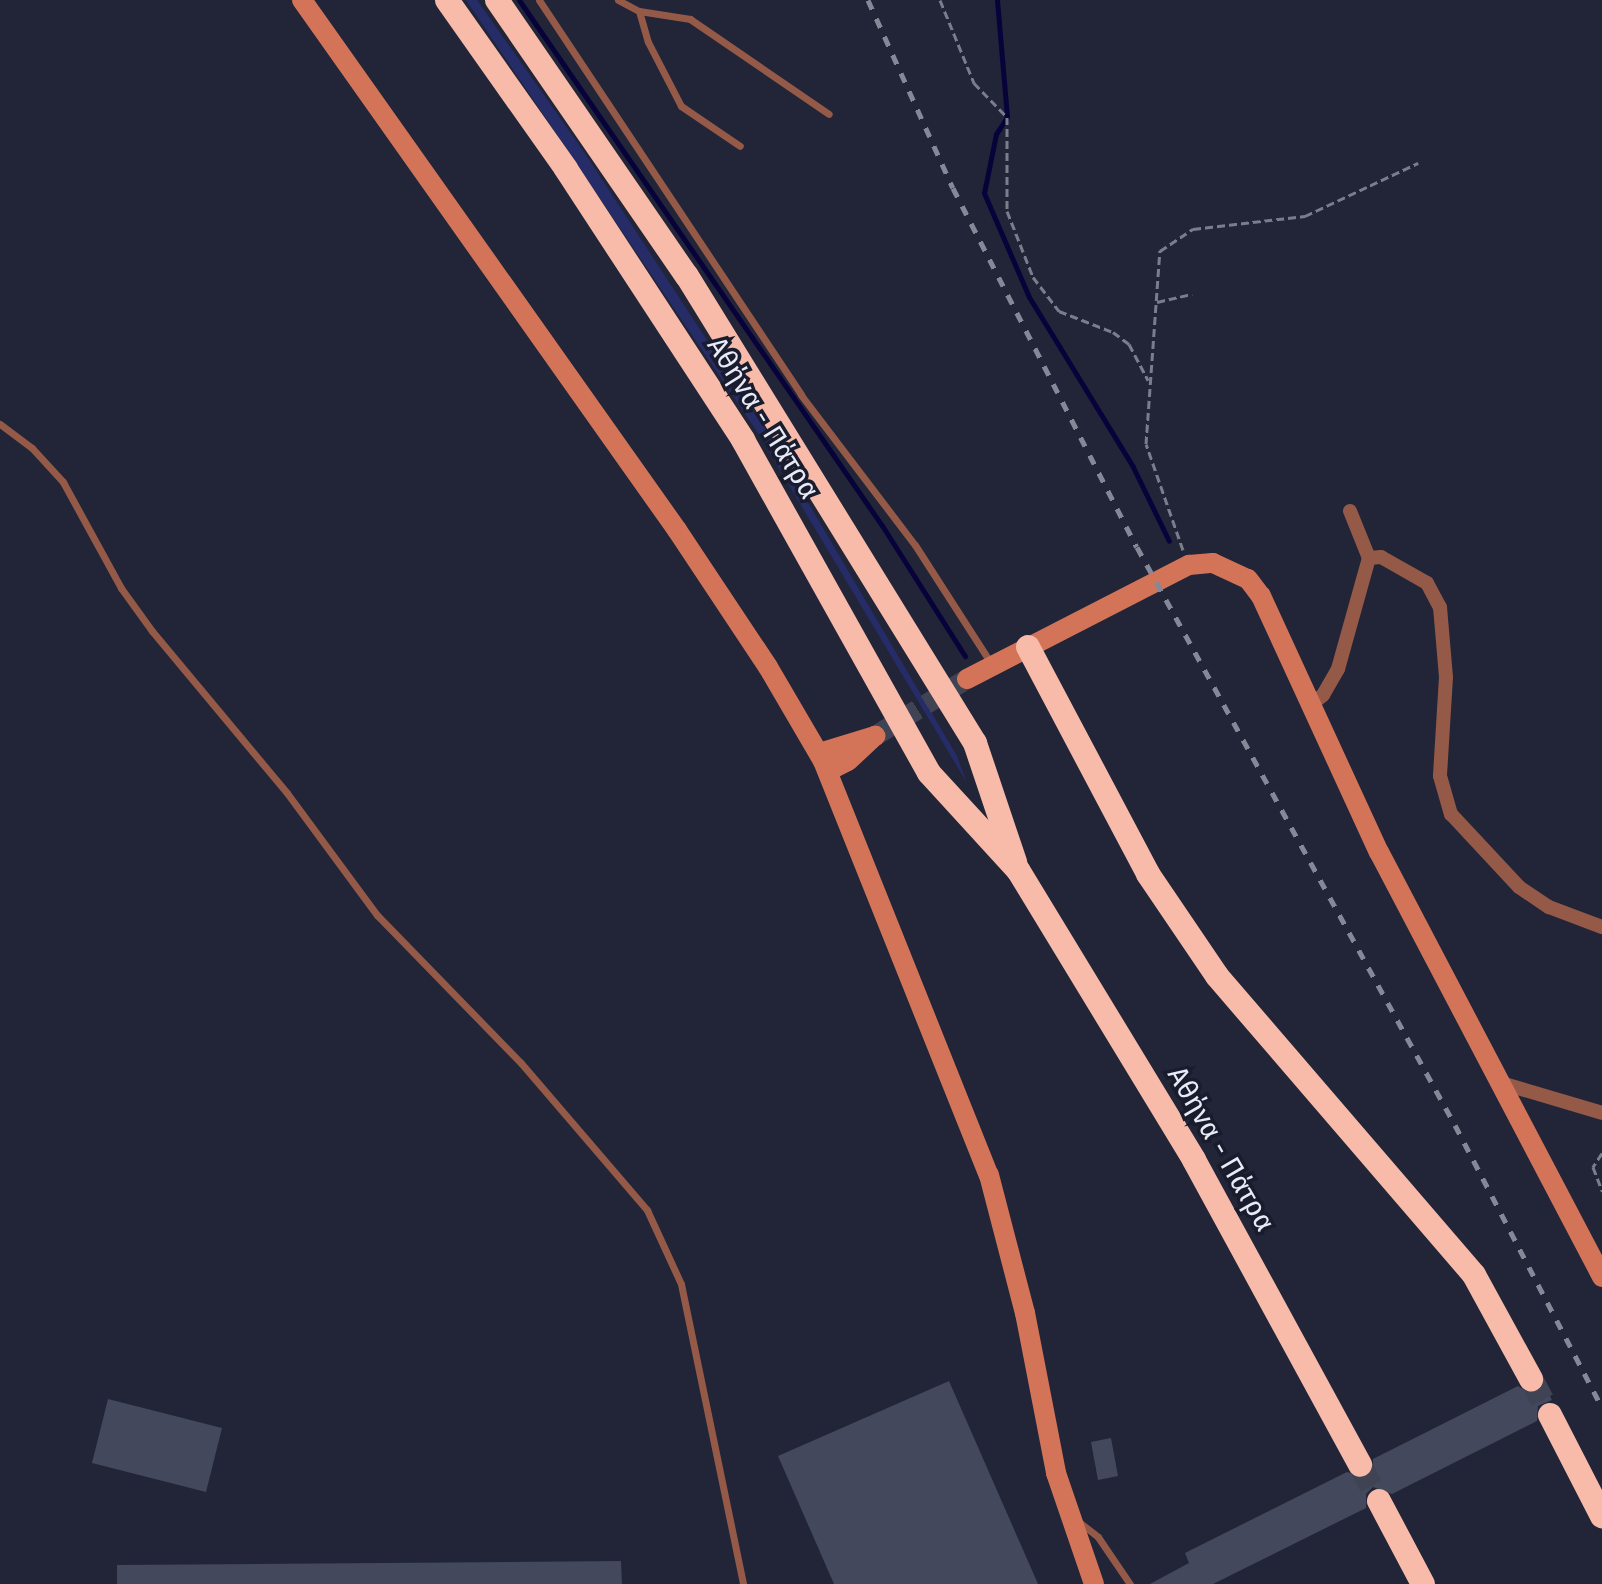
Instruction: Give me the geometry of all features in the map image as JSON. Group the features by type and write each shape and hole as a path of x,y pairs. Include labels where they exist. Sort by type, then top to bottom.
{"highway":[{"name":"Αθήνα - Πάτρα","path":"447,0 627,259 743,440 929,773 1018,870 1202,1173 1360,1465"},
{"name":"Αθήνα - Πάτρα","path":"497,0 687,276 975,743 1018,870"},
{"path":"1028,647 1148,874 1217,976 1474,1275 1531,1379"},
{"path":"1550,1415 1602,1516"},
{"path":"1379,1501 1423,1584"}],"street":[{"path":"302,0 677,530 823,762 989,1175 1025,1313 1068,1518 1094,1584"},
{"path":"1309,706 1323,695 1338,669 1369,558 1350,511"},
{"path":"1369,558 1381,557 1427,583 1440,607 1446,677 1440,776 1451,814 1519,887 1549,907 1602,927"},
{"path":"967,679 1189,565 1226,566 1255,586 1309,706 1602,1277"},
{"path":"1501,1083 1602,1113"}],"lane":[{"path":"539,0 801,395 915,545 992,666"},
{"path":"618,0 639,11 690,19 829,114"},
{"path":"639,11 648,42 681,106 740,146"},
{"path":"0,424 32,448 63,482 121,588 152,631 287,793 377,915 521,1063 647,1210 681,1284 743,1584"},
{"path":"1068,1518 1098,1537 1130,1584"}],"path":[{"path":"940,0 974,83 1007,117 1007,211 1033,277 1059,311 1113,332 1129,344 1150,383"},
{"path":"1189,565 1146,444 1160,251 1174,238 1193,229 1305,216 1418,163"},
{"path":"1155,302 1192,294"},
{"path":"1602,1153 1593,1167 1602,1191"}],"shaded area":[{"path":"466,0 477,0 586,155 763,426 957,756 967,783 756,430"}],"building":[{"path":"949,1381 1038,1584 834,1584 778,1456"},
{"path":"1544,1385 1552,1400 1538,1406 1537,1421 1392,1494 1373,1487 1366,1494 1366,1508 1213,1584 1150,1584 1189,1563 1185,1553 1347,1472 1366,1478 1373,1472 1373,1459 1518,1386 1531,1394"},
{"path":"108,1399 222,1428 206,1492 92,1463"},
{"path":"1111,1438 1118,1476 1098,1480 1091,1442"},
{"path":"621,1561 622,1584 117,1584 117,1565"}],"waterway":[{"path":"519,0 883,527 965,656"},
{"path":"997,0 1007,117 996,134 984,193 1029,297 1133,467 1169,541"}],"tunnel":[{"path":"875,736 967,679"},
{"path":"1531,1379 1550,1415"},
{"path":"1360,1465 1379,1501"}],"railway":[{"path":"868,0 953,188 1137,547 1455,1125 1602,1407"}]}
